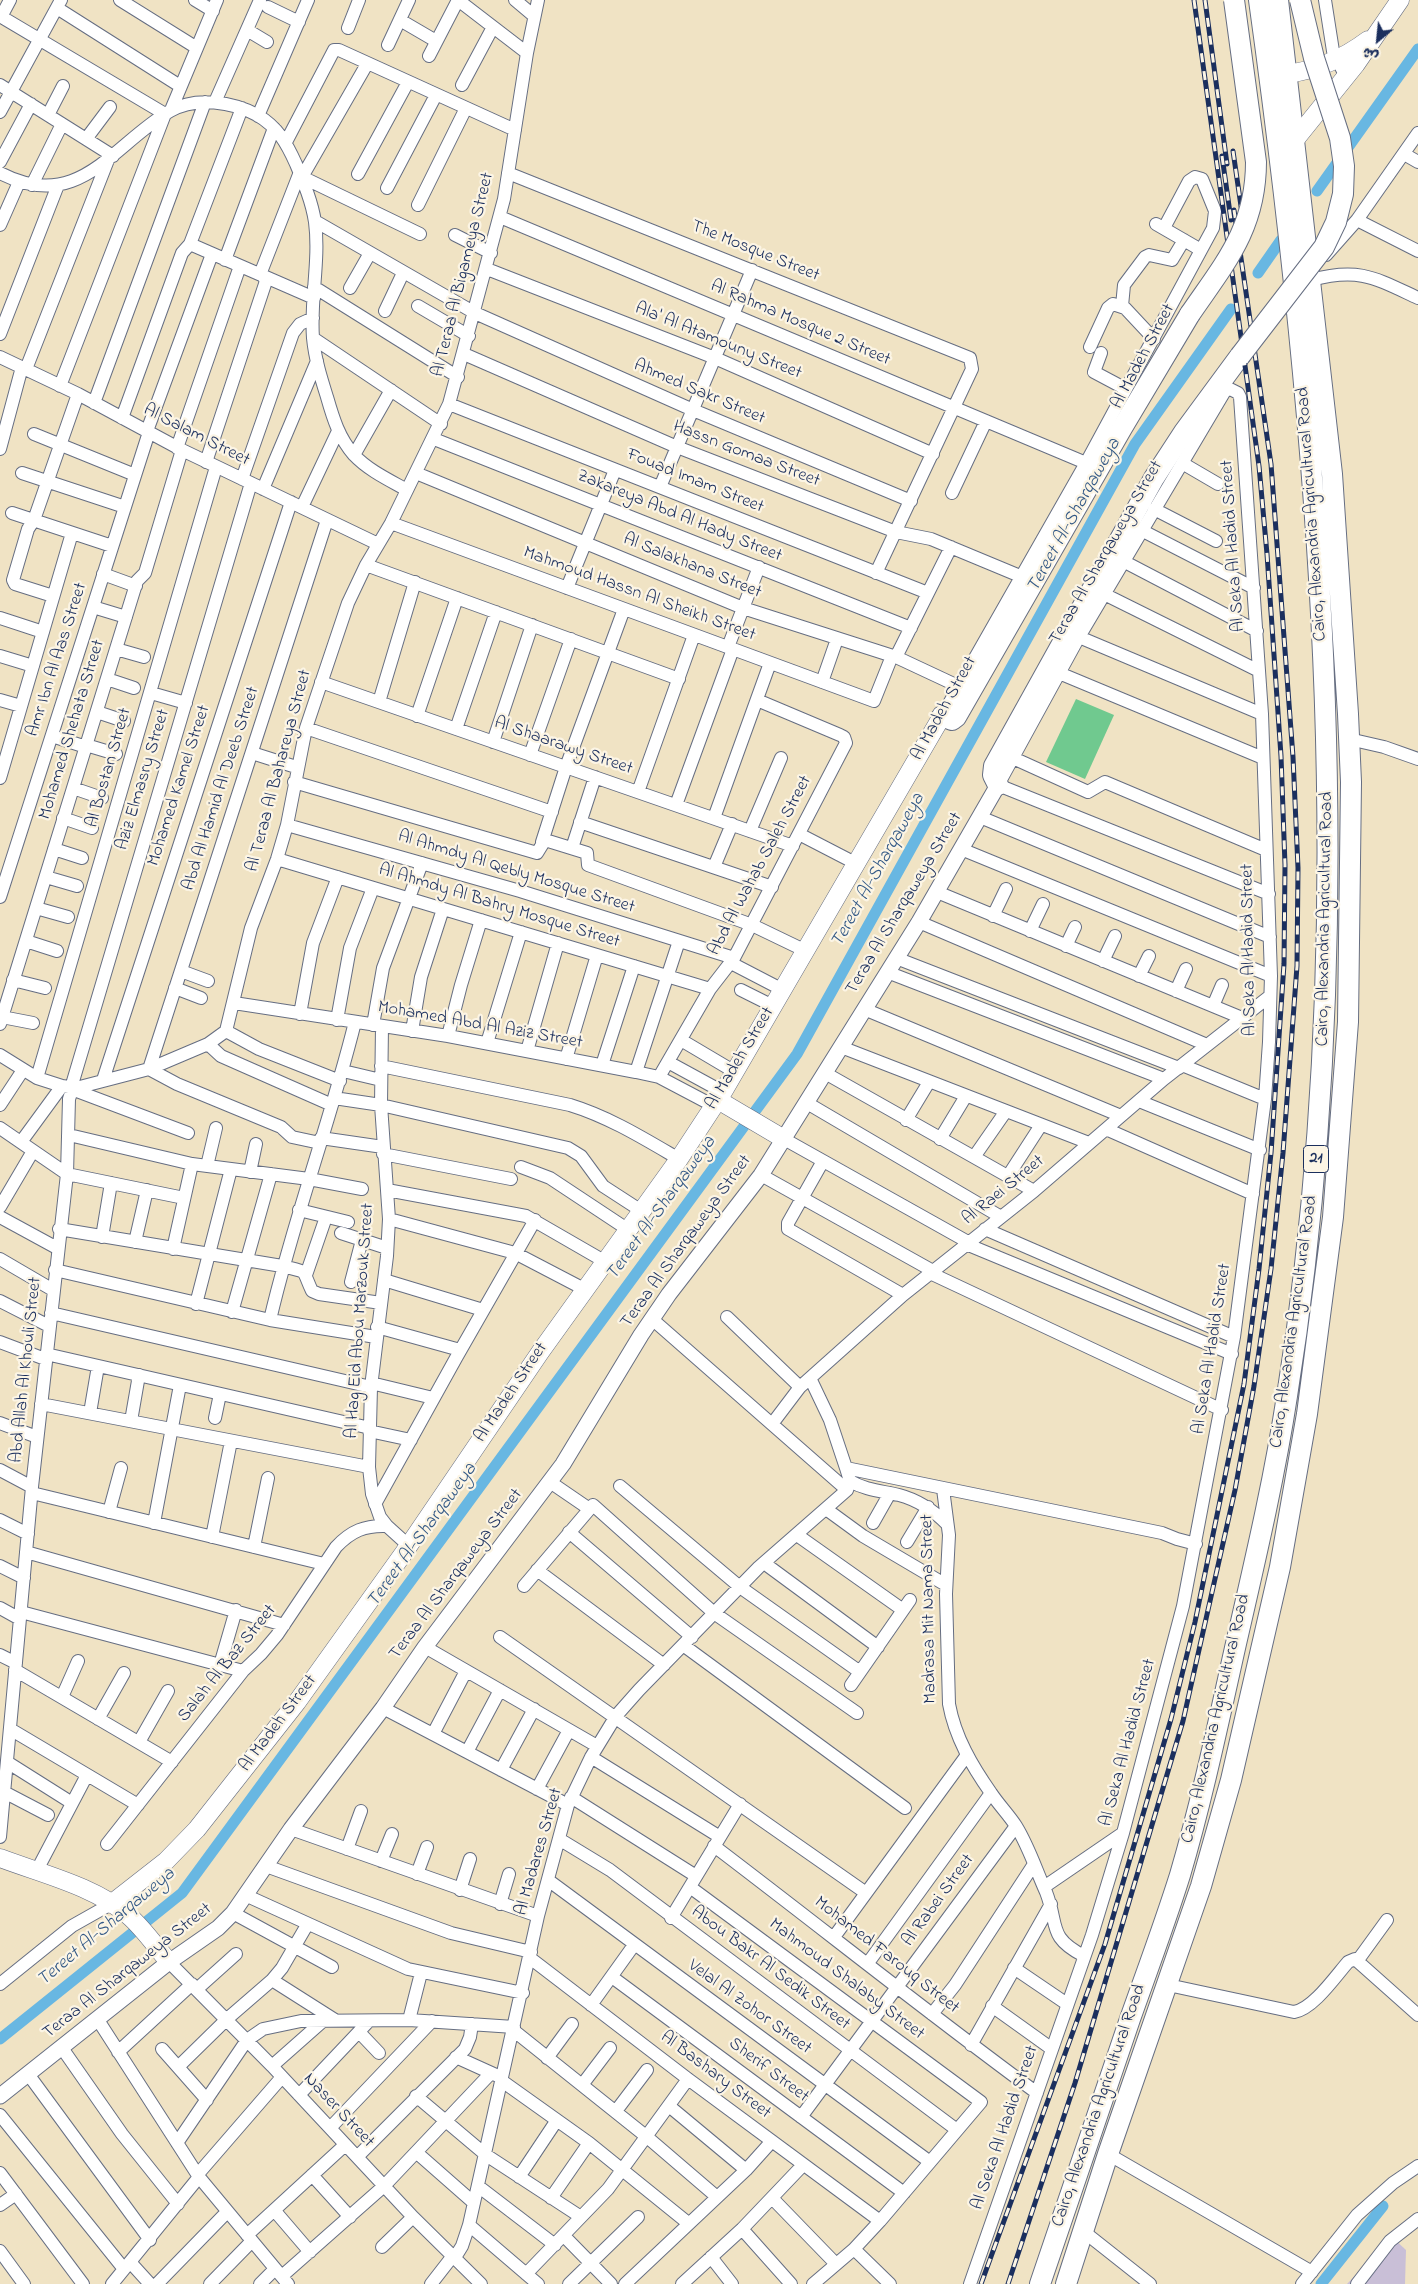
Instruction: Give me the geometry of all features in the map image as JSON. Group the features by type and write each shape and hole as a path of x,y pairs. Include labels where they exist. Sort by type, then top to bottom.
{"highway":[{"path":"942,716 952,720 956,716 1122,428 1190,314 1241,237 1253,204 1256,185 1256,162 1234,0"},
{"name":"Cairo, Alexandria Agricultural Road","path":"1040,2284 1179,1878 1206,1775 1255,1562 1287,1400 1310,1233 1325,1026 1328,781 1318,554 1297,297 1283,171 1259,0"},
{"name":"Cairo, Alexandria Agricultural Road","path":"1066,2284 1108,2154 1202,1886 1231,1780 1280,1567 1307,1414 1331,1234 1349,1014 1351,782 1332,482 1278,0"},
{"path":"998,785 993,775 994,766 1143,497 1184,432 1324,247 1336,222 1342,194 1344,166 1340,138 1314,58 1300,0"}],"main road":[{"path":"1294,141 1320,106 1346,76 1400,0"},
{"path":"1287,74 1314,69 1336,60 1378,32"},
{"name":"Al Madeh Street","path":"111,1904 166,1861 197,1830 297,1702 408,1545 584,1289 679,1158 735,1072 942,716"},
{"path":"718,1099 779,1136"},
{"path":"0,1858 82,1889 111,1904 130,1917 164,1956"}],"street":[{"path":"10,0 0,17 168,112"},
{"path":"120,0 197,48"},
{"path":"60,386 168,112 215,5 195,0"},
{"path":"258,116 308,0"},
{"path":"348,28 359,0"},
{"path":"388,45 409,0"},
{"path":"429,56 458,0 527,53"},
{"path":"515,0 534,16"},
{"name":"Al Teraa Al Bigameya Street","path":"406,490 434,439 450,404 458,377 500,216 527,53 538,0"},
{"path":"1324,0 1336,60 1346,76"},
{"path":"94,402 210,102 247,30 264,3 299,22"},
{"path":"0,112 5,88 39,40 59,4 180,86"},
{"path":"400,20 436,41"},
{"path":"462,85 493,27"},
{"path":"247,30 267,42"},
{"path":"286,142 334,50 339,50 515,130"},
{"name":"Al Bostan Street","path":"37,1078 150,693 211,464 266,281 261,272 301,175 368,64"},
{"path":"358,174 408,82"},
{"path":"48,115 63,86"},
{"path":"5,88 86,139 110,158"},
{"path":"387,188 436,95"},
{"path":"0,173 19,182 32,185 58,184 76,180 93,171 168,112 210,102 242,108 258,116 274,128 286,142 301,175 310,199 315,221 313,338 317,361 338,431 354,455 367,467 406,490"},
{"path":"0,162 31,104"},
{"path":"86,139 110,107"},
{"path":"122,418 182,253 190,244 242,108"},
{"path":"418,205 466,108"},
{"path":"32,185 62,124"},
{"path":"225,260 274,128"},
{"path":"1310,277 1356,220 1418,133"},
{"path":"1404,154 1418,162"},
{"path":"0,449 24,368 110,158"},
{"name":"The Mosque Street","path":"508,173 967,356 973,365 954,407"},
{"path":"301,175 420,234"},
{"name":"Al Madeh Street","path":"942,716 1086,463 1213,228 1215,216 1204,181 1195,177 1189,180 1160,226 1184,240"},
{"path":"0,225 19,182"},
{"path":"0,334 58,184"},
{"name":"Al Rahma Mosque 2 Street","path":"500,216 1086,463"},
{"path":"1356,220 1418,251"},
{"name":"Ahmed Sakr Street","path":"315,221 475,313 693,410 910,501"},
{"path":"455,236 491,253"},
{"path":"1122,306 1124,286 1147,256 1172,260 1184,240 1201,250"},
{"path":"190,244 263,276 314,292 458,377"},
{"path":"350,288 370,253"},
{"name":"Amr Ibn Al Aas Street","path":"0,897 148,432 212,254"},
{"name":"Mohamed Shehata Street","path":"1,1020 116,648 138,580 145,573 179,449 240,266"},
{"name":"Ala' Al Atamouny Street","path":"487,269 715,358 933,454"},
{"path":"660,487 752,270"},
{"path":"385,311 403,273"},
{"path":"1310,277 1357,273 1376,278 1418,298"},
{"path":"1126,390 1094,372 1095,350 1109,306 1113,304 1122,306 1154,339"},
{"path":"418,306 469,336"},
{"name":"Aziz Elmasry Street","path":"71,1088 186,703 246,481 292,333 300,324 313,318"},
{"path":"313,338 440,424"},
{"name":"Hassn Gomaa Street","path":"464,354 677,447 896,532 931,539 1020,576"},
{"name":"Al Salam Street","path":"0,357 94,402 179,449 378,544"},
{"path":"263,489 317,361"},
{"path":"354,455 391,390"},
{"name":"Teraa Al Sharqaweya Street","path":"0,2096 98,2020 164,1956 218,1928 234,1912 292,1829 383,1708 424,1647 550,1482 575,1446 652,1319 761,1176 779,1136 807,1103 937,892 1141,530 1225,391 1232,390"},
{"name":"Al Seka Al Hadid Street","path":"970,2284 1084,1956 1124,1833 1183,1606 1232,1354 1260,1150 1265,1099 1271,976 1262,714 1257,631 1240,397 1238,392 1232,390"},
{"path":"53,596 15,584 13,579 28,529 34,520 78,394"},
{"name":"Fouad Imam Street","path":"450,404 928,593"},
{"path":"876,573 954,407"},
{"path":"952,493 986,421"},
{"name":"Mohamed Kamel Street","path":"103,1080 296,504 338,431"},
{"path":"34,434 135,475"},
{"name":"Zakareya Abd Al Hady Street","path":"434,439 911,628"},
{"path":"1182,463 1218,484"},
{"path":"567,588 615,470"},
{"path":"22,473 125,507"},
{"name":"Al Salakhana Street","path":"416,473 743,608 894,657 958,686"},
{"name":"Al Teraa Al Bahareya Street","path":"226,1030 252,928 287,825 296,767 321,682 348,602 366,565 391,523 406,490"},
{"path":"1154,509 1216,541"},
{"path":"12,513 112,546"},
{"name":"Abd Al Hamid Al Deeb Street","path":"149,1069 328,520"},
{"name":"Mahmoud Hassn Al Sheikh Street","path":"391,523 874,701 894,657"},
{"path":"1141,530 1254,588"},
{"path":"0,778 4,748 21,706 72,533"},
{"path":"894,657 911,628 951,547"},
{"path":"1123,561 1257,631"},
{"path":"366,565 679,679"},
{"path":"676,805 758,567"},
{"path":"103,574 136,586"},
{"path":"379,702 415,582"},
{"path":"1104,594 1259,671"},
{"path":"417,716 457,598"},
{"path":"93,607 126,617"},
{"path":"294,782 537,853 566,767 624,609"},
{"path":"456,729 496,612"},
{"path":"0,618 43,632"},
{"path":"493,742 532,625"},
{"path":"638,792 694,635"},
{"path":"1079,637 1262,714"},
{"path":"530,755 571,639"},
{"path":"822,682 837,639"},
{"path":"116,648 144,657"},
{"path":"0,656 33,666"},
{"path":"714,818 770,663"},
{"path":"1060,673 1263,758"},
{"path":"107,680 134,688"},
{"name":"Al Shaarawy Street","path":"321,682 750,831 796,840 857,864"},
{"path":"150,693 186,703"},
{"path":"0,700 21,706"},
{"name":"Abd Al Wahab Saleh Street","path":"659,1077 710,989 733,960 845,746 845,740 840,734 757,700"},
{"path":"97,712 124,721"},
{"path":"306,728 552,812"},
{"path":"52,736 116,754"},
{"path":"1349,739 1384,747 1418,759"},
{"path":"252,753 296,767"},
{"path":"750,831 781,758"},
{"path":"1013,758 1088,792 1105,782 1266,850"},
{"path":"572,848 595,777"},
{"path":"998,785 1269,894"},
{"path":"73,788 102,798"},
{"path":"980,816 1270,937"},
{"path":"64,818 92,828"},
{"path":"580,822 772,886"},
{"path":"714,867 732,824"},
{"name":"Al Ahmdy Al Qebly Mosque Street","path":"287,825 422,863 679,940 733,960 783,990"},
{"path":"542,842 546,840 588,854 588,865 752,925 806,951"},
{"path":"54,849 82,858"},
{"path":"961,849 1271,976"},
{"name":"Al Ahmdy Al Bahry Mosque Street","path":"277,859 710,989"},
{"name":"Al Hag Eid Abou Marzouk Street","path":"408,1545 380,1517 369,1467 371,1385 384,1280 389,1219 383,1150 378,1026 383,968 422,863"},
{"path":"46,877 77,886"},
{"path":"300,1014 313,942 338,877"},
{"path":"337,1020 350,948 373,888"},
{"path":"993,916 1006,889"},
{"path":"937,892 1242,1018"},
{"path":"1030,931 1043,904"},
{"path":"36,908 68,918"},
{"path":"412,1031 421,978 442,909"},
{"path":"448,1036 481,920"},
{"path":"919,922 1207,1045"},
{"path":"1066,946 1075,927"},
{"path":"486,1043 520,932"},
{"path":"1103,961 1115,936"},
{"path":"636,1072 679,940"},
{"path":"26,941 57,951"},
{"path":"527,1051 558,943"},
{"path":"566,1059 597,955"},
{"path":"1139,976 1149,956"},
{"path":"896,958 1265,1099"},
{"path":"602,1065 634,966"},
{"path":"1176,991 1186,969"},
{"path":"181,971 208,981"},
{"path":"887,972 1164,1079"},
{"path":"13,980 45,988"},
{"path":"1213,1006 1222,985"},
{"path":"175,988 201,998"},
{"path":"741,990 773,1006"},
{"name":"Al Raei Street","path":"772,1424 805,1382 903,1295 1034,1191 1164,1079 1270,996"},
{"name":"Mohamed Abd Al Aziz Street","path":"234,1004 448,1036 602,1065 659,1077 718,1099"},
{"path":"864,1009 1121,1116"},
{"path":"1,1020 33,1023"},
{"path":"270,1320 282,1266 356,1022"},
{"path":"21,1142 71,1088 149,1069 208,1044 226,1030 259,1049 341,1076 381,1080"},
{"path":"681,1040 735,1072"},
{"path":"208,1044 221,1056 333,1102 381,1105 568,1148 581,1156 603,1186 640,1210"},
{"path":"841,1047 1089,1143"},
{"path":"0,1055 37,1078 71,1088 188,1133"},
{"path":"668,1062 718,1099"},
{"path":"381,1066 570,1105 592,1112 618,1124 679,1158"},
{"path":"149,1069 177,1084 281,1127 292,1136 383,1150 511,1179"},
{"path":"0,1105 23,1070"},
{"path":"825,1073 1034,1191"},
{"path":"906,1120 929,1082"},
{"name":"Abd Allah Al Khouli Street","path":"0,1838 4,1792 4,1764 10,1729 37,1437 59,1229 67,1174 71,1088"},
{"path":"940,1139 966,1096"},
{"path":"1139,1101 1260,1150"},
{"path":"807,1103 1001,1217"},
{"path":"974,1157 1006,1111"},
{"path":"1008,1176 1041,1125"},
{"path":"207,1166 216,1128"},
{"path":"1106,1128 1253,1194"},
{"path":"1,1130 67,1174 184,1198"},
{"path":"69,1135 192,1164 308,1179 362,1189"},
{"path":"779,1136 967,1243 1232,1354"},
{"path":"250,1172 256,1144"},
{"path":"0,1207 33,1151"},
{"path":"823,1160 788,1223 791,1231 903,1295"},
{"path":"173,1248 192,1164"},
{"path":"521,1167 550,1178 627,1228"},
{"path":"196,1304 230,1169"},
{"path":"232,1312 271,1174"},
{"path":"761,1176 931,1272 1222,1410"},
{"path":"102,1237 110,1183"},
{"path":"136,1242 147,1190"},
{"path":"387,1190 526,1216 604,1261"},
{"path":"299,1210 326,1217 362,1240 387,1248"},
{"path":"0,1217 57,1248"},
{"path":"306,1275 326,1217"},
{"path":"389,1219 515,1253 584,1289"},
{"path":"376,1504 433,1398 535,1220"},
{"path":"59,1229 282,1266 303,1272 312,1291 319,1294 381,1303"},
{"path":"985,1229 1234,1338"},
{"path":"351,1282 362,1240"},
{"path":"0,1260 53,1290"},
{"path":"55,1270 270,1320 377,1332 460,1350"},
{"path":"384,1280 483,1310"},
{"path":"0,1301 50,1320 433,1398"},
{"path":"727,1318 805,1382 830,1420 847,1480"},
{"path":"652,1319 772,1424 847,1480 864,1488 910,1498 928,1507 947,1524"},
{"path":"0,1342 46,1357 180,1384 411,1440"},
{"path":"90,1413 98,1366"},
{"path":"131,1421 140,1375"},
{"path":"154,1523 180,1384"},
{"path":"214,1418 220,1394"},
{"path":"41,1404 369,1467"},
{"path":"0,1423 37,1437"},
{"path":"212,1537 231,1441"},
{"path":"109,1512 121,1468"},
{"path":"0,1470 32,1490 109,1512 324,1564"},
{"path":"254,1547 268,1478"},
{"path":"847,1480 943,1489 1162,1533 1196,1544"},
{"name":"Al Madares Street","path":"431,2284 462,2246 469,2225 486,2155 499,2077 522,1993 538,1916 569,1801 594,1751 616,1716 764,1563 826,1509 847,1480"},
{"path":"550,1482 590,1507 714,1613 857,1713"},
{"path":"620,1486 740,1587 860,1672"},
{"name":"Madrasa Mit Nama Street","path":"943,1489 949,1554 946,1585 949,1704 958,1738 991,1793 1016,1826 1029,1849 1051,1904 1056,1934 1072,1950 1084,1956"},
{"path":"873,1523 890,1493"},
{"path":"524,1586 590,1507"},
{"path":"907,1542 928,1507"},
{"path":"826,1509 863,1536 946,1585"},
{"path":"0,1520 28,1534"},
{"name":"Salah Al Baz Street","path":"107,1844 243,1671 270,1645 324,1564 346,1536 358,1529 372,1526 387,1526"},
{"path":"569,1532 687,1641 905,1808"},
{"path":"797,1535 907,1605 851,1685"},
{"path":"26,1552 284,1625"},
{"path":"764,1563 878,1647"},
{"path":"0,1566 24,1578"},
{"path":"537,1570 664,1665"},
{"path":"0,1608 20,1615 243,1671"},
{"path":"220,1665 236,1610"},
{"path":"500,1637 616,1716 866,1893"},
{"name":"Mohamed Farouq Street","path":"424,1647 569,1730 594,1751 717,1841 971,2045 1037,2093"},
{"path":"0,1655 62,1698 172,1762"},
{"path":"62,1698 78,1661"},
{"path":"433,1734 466,1671"},
{"path":"98,1719 124,1673"},
{"path":"467,1752 500,1690"},
{"path":"139,1742 168,1691"},
{"name":"Mahmoud Shalaby Street","path":"383,1708 538,1789 569,1801 693,1881 871,2021 981,2102 956,2130"},
{"path":"501,1770 534,1709"},
{"path":"10,1729 138,1805"},
{"path":"538,1789 569,1730"},
{"path":"834,1936 967,1755"},
{"path":"4,1764 72,1803"},
{"path":"36,1872 87,1775"},
{"path":"4,1792 48,1815"},
{"path":"868,1963 991,1793"},
{"path":"671,1918 740,1804"},
{"path":"347,1849 361,1811"},
{"name":"Al Rabei Street","path":"801,2117 1016,1826"},
{"path":"292,1829 538,1916"},
{"path":"1044,1887 1124,1833"},
{"path":"382,1861 392,1834"},
{"name":"Abou Bakr Al Sedik Street","path":"560,1839 610,1870 671,1918 956,2130"},
{"path":"417,1874 427,1847"},
{"path":"460,1890 470,1859"},
{"path":"932,2014 955,1985 1034,1864"},
{"path":"266,1866 451,1933 530,1955"},
{"path":"500,1904 509,1874"},
{"name":"Velal Al Zohor Street","path":"548,1880 930,2162"},
{"path":"245,1895 393,1964 421,1973 522,1993"},
{"name":"Al Madeh Street","path":"0,1984 72,1926 111,1904"},
{"path":"971,2045 1051,1904"},
{"path":"234,1912 332,1967"},
{"path":"1358,1960 1387,1920"},
{"path":"178,2067 272,1980 295,1947 307,1925"},
{"path":"591,2005 634,1945"},
{"path":"118,2052 236,1954"},
{"name":"Al Bashary Street","path":"530,1955 591,2005 688,2079 880,2221"},
{"name":"Naser Street","path":"164,1956 272,2066 413,2217 481,2284"},
{"path":"1168,1985 1287,2010 1300,2011 1311,2003 1348,1962 1354,1959 1358,1960 1418,2015"},
{"path":"1014,1968 1067,2004"},
{"path":"409,2020 421,1973"},
{"name":"Sherif Street","path":"612,1976 904,2193"},
{"path":"272,1980 330,2020"},
{"path":"992,2006 1052,2048"},
{"path":"98,2020 198,2176 282,2276"},
{"path":"177,2143 247,2040 263,2028 301,2020 409,2020 513,2028 547,2058 647,2137 717,2197"},
{"path":"272,2066 330,2020"},
{"path":"298,2095 370,2021"},
{"path":"330,2128 432,2021"},
{"path":"357,2157 465,2049 470,2037 472,2024"},
{"path":"547,2058 572,2024"},
{"path":"359,2032 379,2053"},
{"path":"62,2048 122,2134 178,2204"},
{"path":"582,2085 610,2048"},
{"path":"162,2049 207,2100"},
{"path":"456,2057 499,2077 624,2170 688,2223"},
{"path":"616,2112 647,2070"},
{"path":"28,2074 150,2240"},
{"path":"112,2284 150,2240 198,2176 282,2077"},
{"path":"260,2284 282,2276 310,2252 384,2186 446,2121 499,2077"},
{"path":"526,2274 581,2218 624,2170 688,2079"},
{"path":"416,2096 486,2155 581,2218"},
{"path":"669,2106 746,2170"},
{"path":"0,2115 127,2266 150,2284"},
{"path":"519,2177 557,2120"},
{"path":"813,2284 854,2249 880,2221 956,2130"},
{"path":"625,2284 746,2170 772,2141"},
{"path":"551,2198 589,2143"},
{"path":"210,2284 274,2210 345,2145"},
{"path":"416,2152 474,2202"},
{"path":"1108,2154 1312,2272"},
{"path":"682,2284 742,2229 803,2164"},
{"path":"1302,2284 1357,2214 1387,2188 1418,2166"},
{"path":"0,2172 76,2282"},
{"path":"312,2174 350,2217"},
{"path":"478,2186 590,2263 611,2284"},
{"path":"0,2206 16,2194"},
{"path":"772,2198 836,2264"},
{"path":"274,2210 310,2252"},
{"path":"157,2284 227,2212"},
{"path":"382,2247 413,2217"},
{"path":"569,2284 638,2217"},
{"path":"1356,2284 1390,2241 1418,2219"},
{"path":"469,2225 538,2284"},
{"path":"742,2229 791,2284"},
{"path":"1083,2231 1150,2284"},
{"path":"854,2249 890,2284"},
{"path":"0,2251 24,2284"},
{"path":"711,2257 732,2284"}],"shaded area":[{"path":"1392,2237 1406,2250 1405,2284 1347,2284"}],"green space":[{"path":"1076,699 1114,715 1085,779 1046,762"}],"waterway":[{"name":"Tereet Al-Sharqaweya","path":"1317,191 1418,49"},
{"name":"Tereet Al-Sharqaweya","path":"1258,273 1281,240"},
{"name":"Tereet Al-Sharqaweya","path":"0,2039 182,1893 797,1054 1135,444 1231,309"},
{"path":"1321,2284 1383,2206"}],"railway":[{"path":"981,2284 1105,1944 1171,1719 1195,1622 1244,1384 1259,1269 1271,1153 1284,964 1285,865 1281,756 1259,466 1194,0"},
{"path":"1205,0 1227,164"},
{"path":"1233,151 1243,220"},
{"path":"1222,156 1231,220"},
{"path":"1008,2284 1075,2083 1183,1721 1235,1490 1254,1386 1271,1269 1283,1153 1297,966 1298,868 1293,757 1271,464 1234,210"}]}
